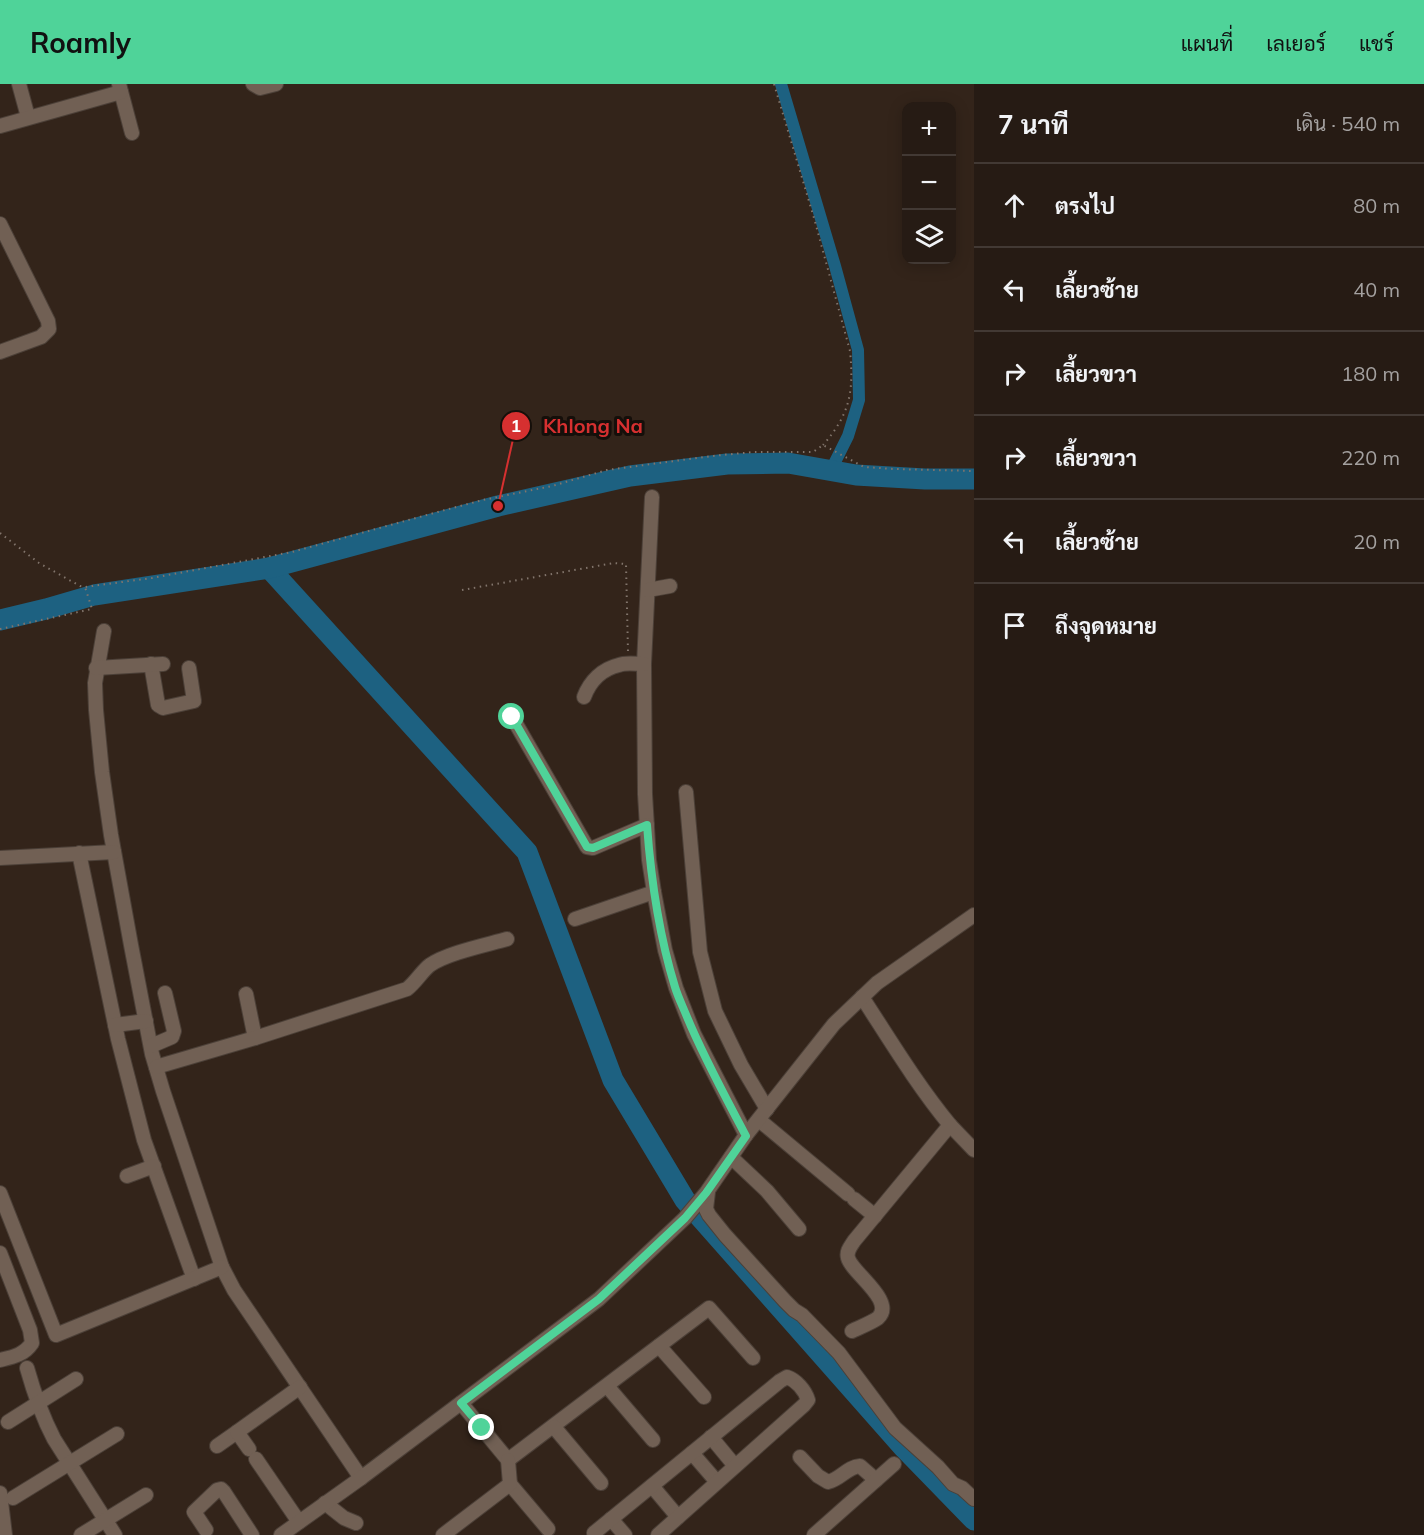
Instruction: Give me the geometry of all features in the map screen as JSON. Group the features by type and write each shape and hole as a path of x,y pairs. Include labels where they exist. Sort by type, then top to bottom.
{"street":[{"path":"19,84 28,117"},
{"path":"253,84 260,88 276,84"},
{"path":"0,126 120,88 132,133"},
{"path":"0,224 48,321 49,329 41,336 0,352"},
{"path":"652,497 644,664 645,794 649,860 665,950 676,988 694,1034 746,1136"},
{"path":"648,590 670,586"},
{"path":"104,631 95,683 102,772 114,852 146,1021 163,1091 222,1267 234,1290 361,1478"},
{"path":"96,668 157,664 158,705 163,708 196,708 189,668"},
{"path":"584,697 588,685 603,671 620,664 644,664"},
{"path":"512,717 587,847 593,848 647,825"},
{"path":"686,792 700,952 715,1011 763,1114 851,1197 875,1216"},
{"path":"0,858 114,852"},
{"path":"79,853 115,1025 144,1140 194,1279"},
{"path":"575,918 654,892"},
{"path":"280,1535 361,1478 599,1299 685,1218 834,1024 877,983 974,915"},
{"path":"156,1067 407,989 428,966 442,958 507,939"},
{"path":"151,1046 172,1037 174,1031 165,993"},
{"path":"246,994 255,1038"},
{"path":"862,997 937,1110 974,1150"},
{"path":"115,1025 146,1021"},
{"path":"852,1331 878,1318 882,1312 882,1302 876,1292 853,1268 848,1257 848,1250 950,1125"},
{"path":"731,1156 767,1191 799,1229"},
{"path":"127,1176 154,1166"},
{"path":"707,1192 709,1194 706,1209 725,1235 784,1301 802,1314 839,1353 895,1428 938,1467 953,1484 962,1488 974,1499"},
{"path":"0,1193 56,1335"},
{"path":"0,1253 33,1343"},
{"path":"0,1360 27,1351 33,1343 222,1267"},
{"path":"508,1460 710,1308 753,1358"},
{"path":"659,1346 704,1397"},
{"path":"27,1368 38,1403 54,1439 115,1535"},
{"path":"594,1533 780,1381 787,1377 794,1380 806,1394 808,1400 804,1406 658,1535"},
{"path":"8,1422 76,1379"},
{"path":"607,1386 653,1440"},
{"path":"217,1446 300,1387"},
{"path":"461,1403 508,1460 510,1484 548,1529"},
{"path":"554,1427 601,1483"},
{"path":"237,1432 299,1522"},
{"path":"6,1535 7,1496 70,1464 117,1434"},
{"path":"711,1437 735,1466"},
{"path":"692,1453 717,1482"},
{"path":"800,1457 818,1476 828,1482 853,1467 860,1466 876,1480"},
{"path":"814,1535 894,1464"},
{"path":"452,1532 510,1484"},
{"path":"652,1486 678,1517"},
{"path":"206,1530 194,1512 217,1490 221,1489 252,1535"},
{"path":"81,1535 146,1495"},
{"path":"325,1503 344,1518 356,1523"},
{"path":"611,1519 625,1535"}],"path":[{"path":"0,533 39,563 85,587 152,578 292,552 455,507 552,486 607,470 754,452 813,452 823,445 841,423 846,410 852,373 850,351 774,84"},
{"path":"823,445 864,466 974,471"},
{"path":"462,590 614,563 626,564 628,664"},
{"path":"0,630 92,609 85,587"}],"waterway":[{"path":"781,84 858,350 859,400 848,436 831,470"},
{"path":"0,620 94,595 269,568 498,506 630,476 727,464 788,463 856,475 974,479"},
{"path":"269,568 527,852 613,1080 685,1200 904,1448 974,1520"}],"place":[{"name":"Khlong Na","path":"498,506"}],"route":[{"path":"482,1428 461,1403 599,1299 685,1218 706,1193 746,1136 694,1034 676,988 665,950 654,892 647,825 593,848 587,847 512,717"}]}
